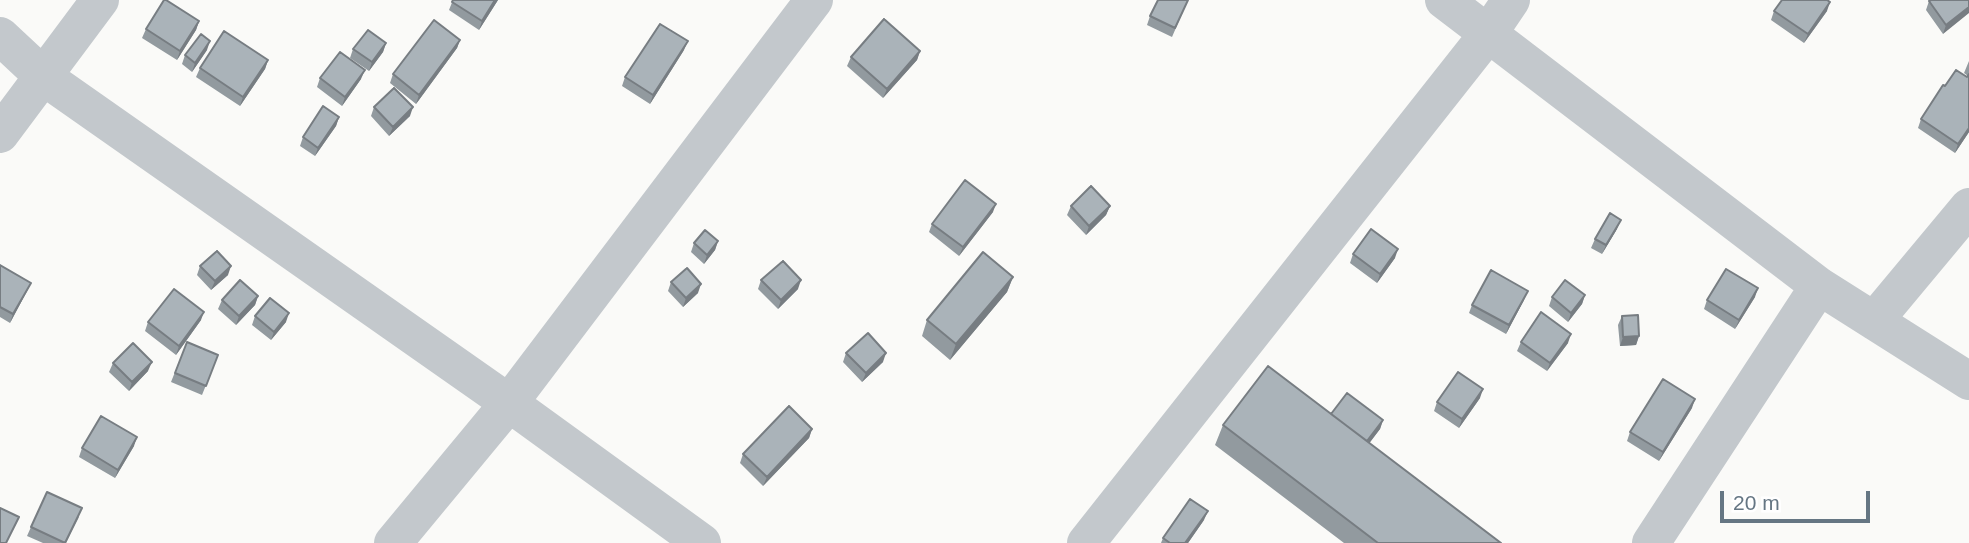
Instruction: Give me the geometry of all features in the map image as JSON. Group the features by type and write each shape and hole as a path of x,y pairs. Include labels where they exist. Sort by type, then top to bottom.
{"street":[{"path":"0,134 100,0"},
{"path":"393,543 509,402 814,0"},
{"path":"1444,0 1819,286 1969,380"},
{"path":"1086,543 1488,34 1511,0"},
{"path":"0,36 44,77 509,402 702,543"},
{"path":"1874,321 1969,207"},
{"path":"1651,543 1819,286"}],"building":[{"path":"164,0 199,21 180,51 146,29"},
{"path":"495,0 482,21 452,2"},
{"path":"1158,0 1188,0 1175,28 1150,16"},
{"path":"1782,0 1830,2 1808,34 1774,11"},
{"path":"1969,0 1969,7 1946,25 1929,1"},
{"path":"884,19 920,51 887,89 851,57"},
{"path":"434,20 460,40 419,95 393,74"},
{"path":"660,24 688,41 653,95 625,77"},
{"path":"368,30 386,43 372,62 353,49"},
{"path":"224,31 268,60 243,97 200,68"},
{"path":"201,34 210,41 195,63 185,55"},
{"path":"340,52 365,70 345,97 320,78"},
{"path":"1956,70 1967,77 1969,74 1969,128 1958,144 1921,119"},
{"path":"394,88 413,107 393,127 374,107"},
{"path":"323,106 339,117 318,148 303,137"},
{"path":"965,180 996,204 963,247 932,224"},
{"path":"1091,186 1110,206 1089,226 1071,206"},
{"path":"1610,213 1621,220 1606,245 1595,239"},
{"path":"1371,229 1398,249 1380,274 1353,254"},
{"path":"705,230 718,241 707,255 694,243"},
{"path":"217,251 231,266 215,281 200,266"},
{"path":"983,252 1013,277 956,344 927,320"},
{"path":"783,261 801,280 781,300 761,280"},
{"path":"0,265 31,283 13,314 0,307"},
{"path":"687,268 701,284 686,298 671,282"},
{"path":"1726,269 1758,288 1739,320 1707,300"},
{"path":"1491,270 1528,291 1509,325 1472,305"},
{"path":"240,280 258,296 239,316 222,300"},
{"path":"1565,280 1585,295 1571,313 1552,297"},
{"path":"174,289 204,312 179,346 148,322"},
{"path":"270,298 289,313 274,332 255,316"},
{"path":"1541,312 1571,334 1550,363 1521,342"},
{"path":"1638,315 1639,336 1623,337 1622,316"},
{"path":"868,333 886,353 866,373 846,353"},
{"path":"187,342 218,355 206,386 175,373"},
{"path":"133,343 152,362 132,382 113,363"},
{"path":"1268,366 1501,543 1378,543 1223,425"},
{"path":"1458,372 1483,389 1462,419 1437,402"},
{"path":"1663,379 1695,399 1663,452 1630,432"},
{"path":"1347,393 1383,420 1367,441 1331,414"},
{"path":"789,406 812,429 767,477 743,454"},
{"path":"101,416 137,437 118,470 82,448"},
{"path":"47,492 82,508 65,543 31,527"},
{"path":"1190,499 1208,511 1185,543 1170,543 1163,538"},
{"path":"0,508 19,517 6,543 0,543"}]}
